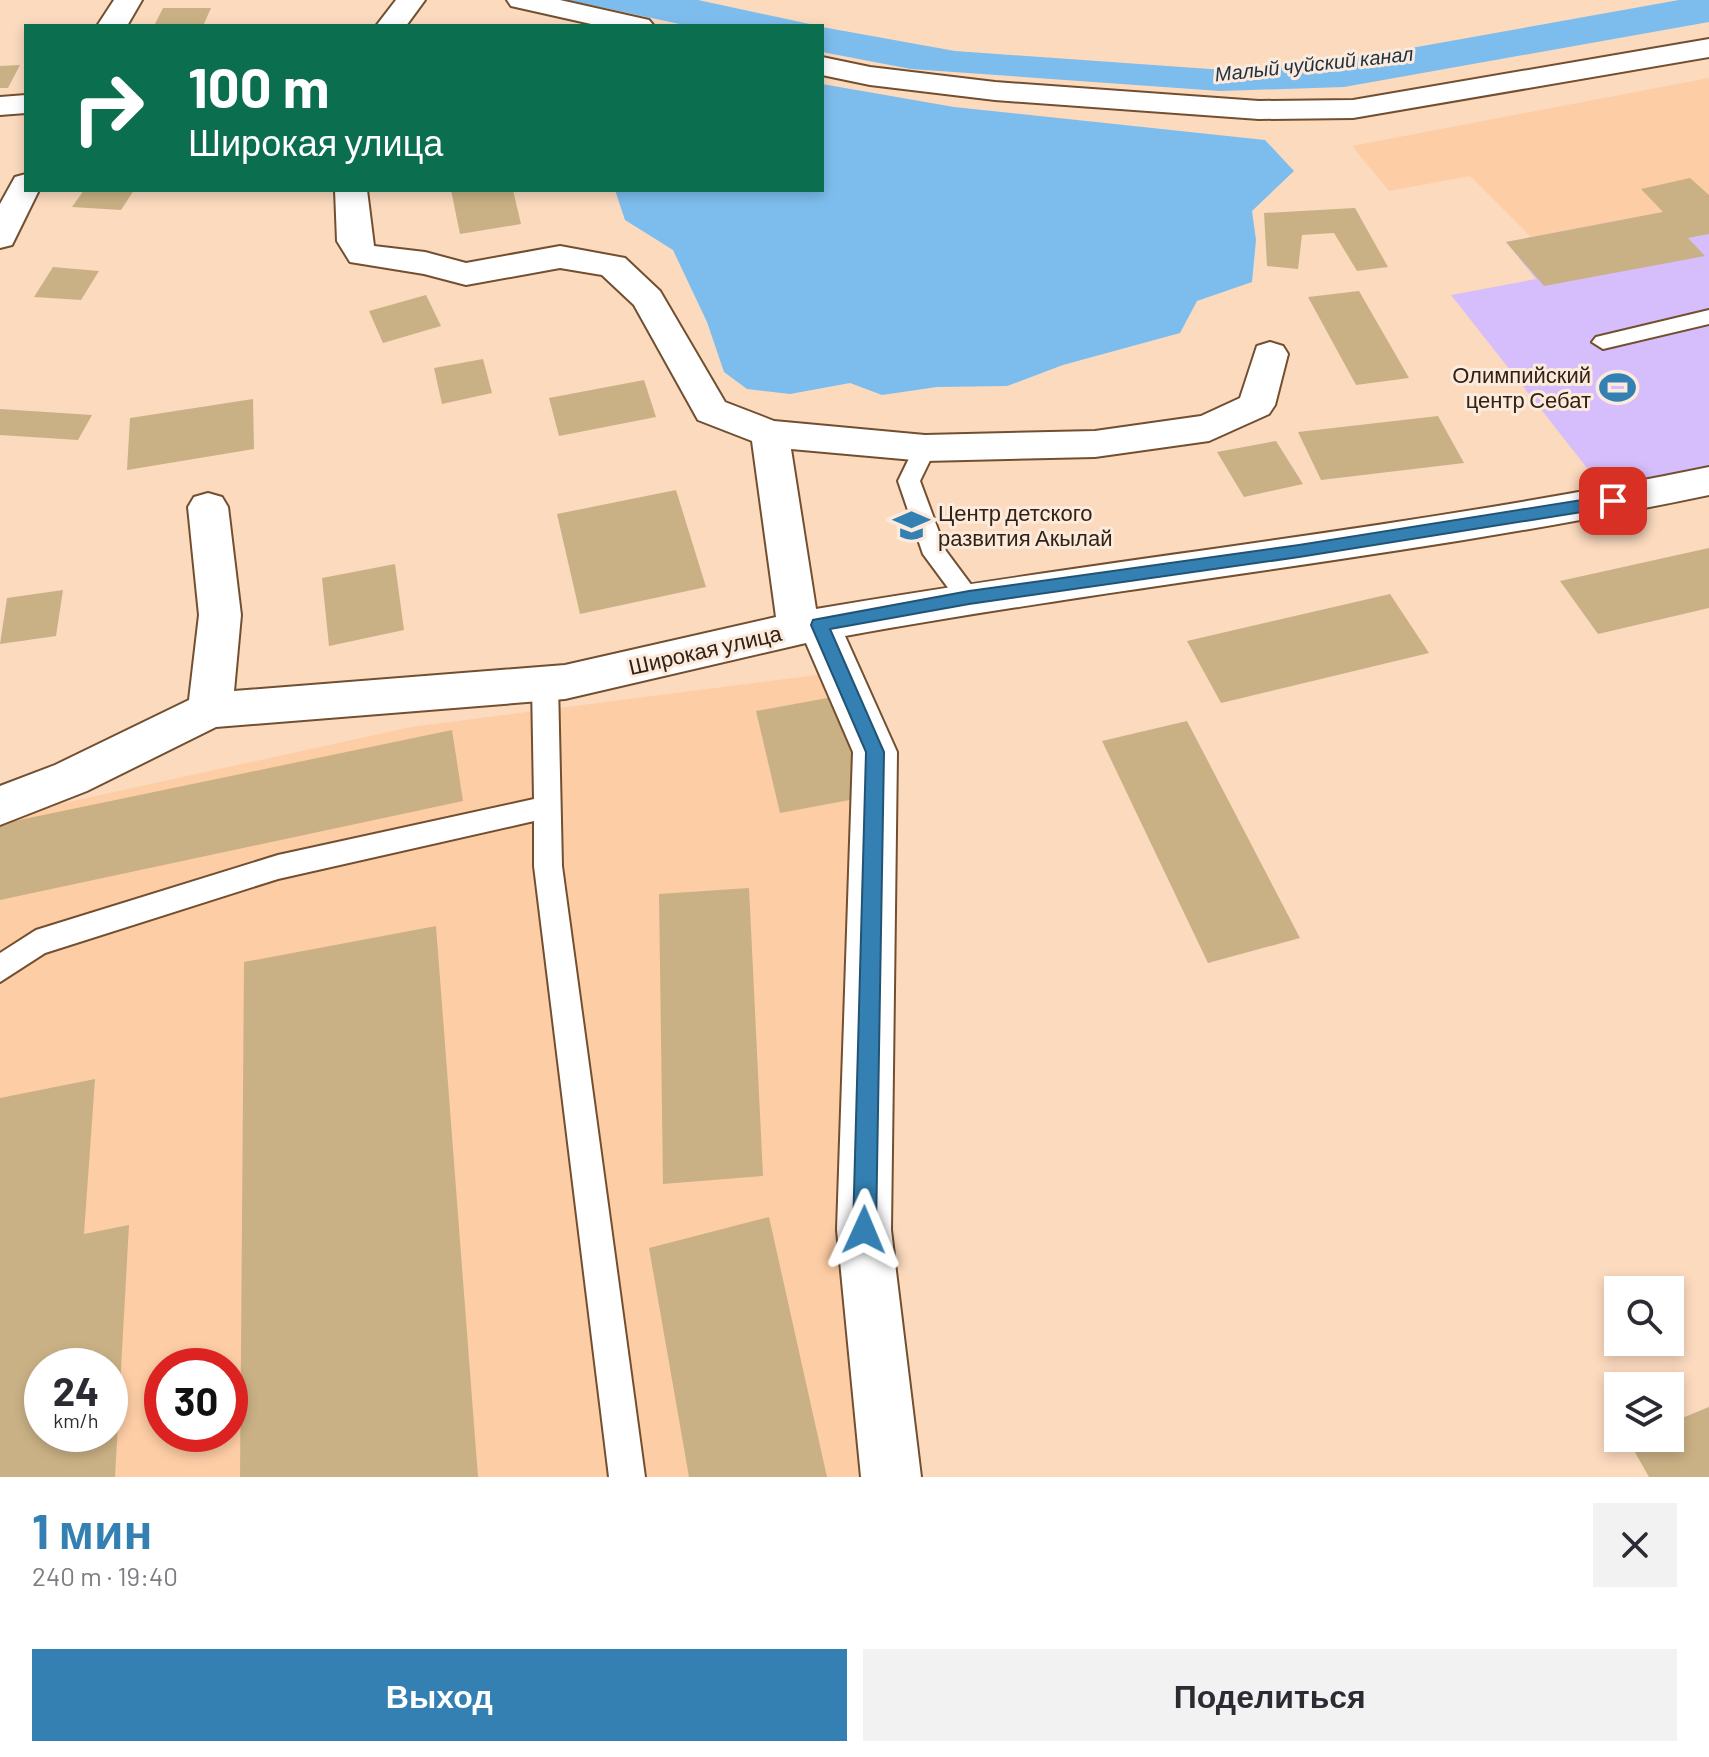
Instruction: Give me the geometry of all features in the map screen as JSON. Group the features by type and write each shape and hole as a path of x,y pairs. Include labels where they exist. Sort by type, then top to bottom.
{"street":[{"path":"113,24 128,0"},
{"path":"393,24 411,0"},
{"path":"521,0 630,24"},
{"path":"824,66 870,76 995,91 1259,110 1353,109 1709,48"},
{"path":"0,106 24,104"},
{"path":"0,238 24,188"},
{"path":"351,192 354,241 362,255 425,263 466,274 560,257 613,266 648,299 711,411 770,434 925,448 1095,444 1209,428 1256,405 1270,354"},
{"path":"770,434 809,626 875,752 864,1230 891,1477"},
{"name":"Широкая улица","path":"0,806 71,778 210,710 565,682 809,626 969,598 1299,551 1613,501 1709,481"},
{"path":"208,507 220,615 210,710"}],"lane":[{"path":"1603,342 1709,317"},
{"path":"925,448 909,481 935,554 969,598"},
{"path":"545,683 548,866 627,1477"},
{"path":"0,969 36,943 278,867 547,807"}],"shaded area":[{"path":"1709,78 1709,234 1688,238 1663,213 1531,237 1470,176 1389,191 1352,146"},
{"name":"Олимпийский центр Себат","path":"1663,212 1688,238 1709,234 1709,481 1613,501 1451,295 1536,279 1506,242"},
{"path":"848,671 873,1477 0,1477 0,817 411,727"}],"water":[{"path":"567,0 698,0 810,24 680,24"},
{"name":"Малый чуйский канал","path":"1679,0 1709,0 1709,22 1344,87 1220,91 911,69 824,52 824,27 955,51 1238,71 1361,57"},
{"path":"824,84 954,107 1265,140 1294,171 1252,211 1256,240 1252,282 1197,301 1180,333 1063,365 1007,386 937,387 882,395 850,383 790,394 747,389 724,372 707,322 673,250 625,220 616,192 824,192"}],"building":[{"path":"163,8 211,8 204,24 155,24"},
{"path":"20,65 8,88 0,88 0,66"},
{"path":"1690,178 1709,195 1709,234 1688,238 1705,256 1544,286 1506,242 1663,212 1641,189"},
{"path":"83,192 133,192 121,210 72,207"},
{"path":"451,192 513,192 521,224 460,234"},
{"path":"1355,208 1388,267 1357,271 1334,233 1302,235 1298,269 1267,266 1264,213"},
{"path":"53,267 99,271 81,300 34,297"},
{"path":"1359,291 1409,378 1356,385 1308,297"},
{"path":"426,295 441,326 383,343 369,311"},
{"path":"483,359 492,393 442,404 434,368"},
{"path":"644,380 656,417 559,436 549,398"},
{"path":"253,399 254,449 127,470 130,418"},
{"path":"0,409 92,415 78,440 0,435"},
{"path":"1438,416 1464,463 1321,480 1298,432"},
{"path":"1276,441 1303,484 1244,497 1217,452"},
{"path":"676,490 706,587 580,614 557,514"},
{"path":"1709,548 1709,608 1598,634 1560,581"},
{"path":"395,564 404,630 329,646 322,578"},
{"path":"63,590 56,636 0,644 7,598"},
{"path":"1390,594 1429,653 1221,703 1187,641"},
{"path":"838,696 866,797 780,813 756,711"},
{"path":"1187,721 1300,938 1208,963 1102,741"},
{"path":"452,730 463,801 0,900 0,824"},
{"path":"749,888 763,1176 663,1184 659,894"},
{"path":"436,926 478,1477 240,1477 240,1452 248,1452 248,1348 241,1348 244,962"},
{"path":"95,1079 84,1234 129,1225 122,1348 24,1348 24,1452 116,1452 115,1477 0,1477 0,1098"},
{"path":"769,1217 827,1477 689,1477 649,1248"},
{"path":"1709,1407 1709,1477 1649,1477 1635,1452 1684,1452 1684,1417"}],"place":[{"name":"Олимпийский центр Себат","path":"1617,388"},
{"name":"Центр детского развития Акылай","path":"912,526"}],"route":[{"path":"864,1230 875,752 819,625 969,598 1299,551 1613,501"}]}
